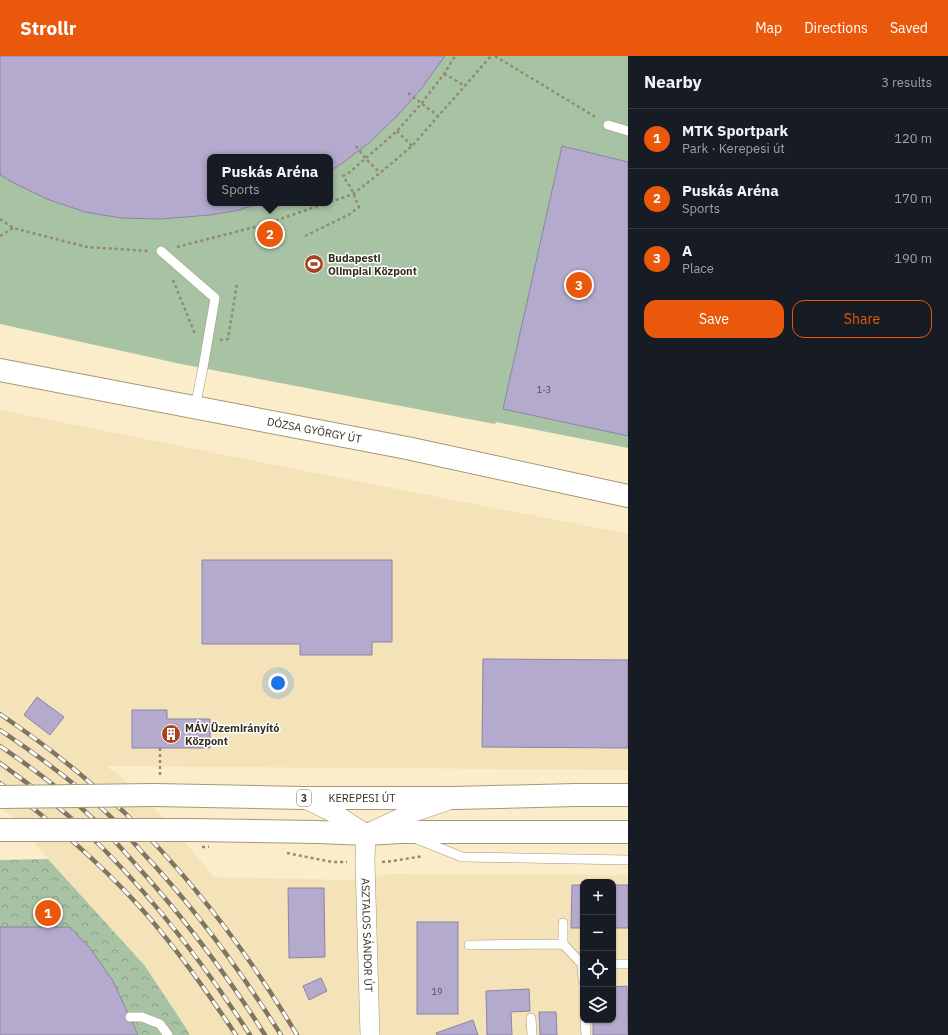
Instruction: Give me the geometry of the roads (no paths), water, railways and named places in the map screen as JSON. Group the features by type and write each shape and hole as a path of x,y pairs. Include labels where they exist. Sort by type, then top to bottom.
{"main road":[{"name":"DÓZSA GYÖRGY ÚT","path":"0,370 407,448 628,496"},
{"name":"KEREPESI ÚT","path":"0,797 157,785 303,798 454,798 628,795"},
{"path":"0,830 192,830 366,834 401,832 628,832"}],"street":[{"path":"303,798 332,812 366,834 411,813 454,798"},
{"name":"ASZTALOS SÁNDOR ÚT","path":"366,834 365,862 370,1035"}],"lane":[{"path":"608,125 628,131"},
{"path":"161,252 215,298 195,408"},
{"path":"401,832 462,857 628,860"},
{"path":"563,922 563,944 580,961"},
{"path":"469,945 563,944"},
{"path":"616,964 628,964"},
{"path":"130,1017 142,1017 160,1024 168,1035"},
{"path":"531,1018 532,1035"},
{"path":"585,1023 586,1035"}],"railway":[{"path":"0,714 73,768 124,812 149,837 196,890 239,946 279,1005 297,1035"},
{"path":"0,730 58,771 112,818 162,873 216,940 281,1035"},
{"path":"0,746 63,792 98,823 113,839 189,927 236,991 265,1035"},
{"path":"0,763 63,811 107,852 130,877 152,901 193,953 232,1007 250,1035"},
{"path":"0,783 37,811 72,841 107,873 139,906 190,969 236,1035"}],"place":[{"name":"Puskás Aréna","path":"270,234"},
{"name":"Budapesti Olimpiai Központ","path":"314,264"},
{"name":"A","path":"579,285"},
{"name":"MÁV Üzemirányító Központ","path":"171,734"},
{"name":"MTK Sportpark","path":"48,913"}]}
